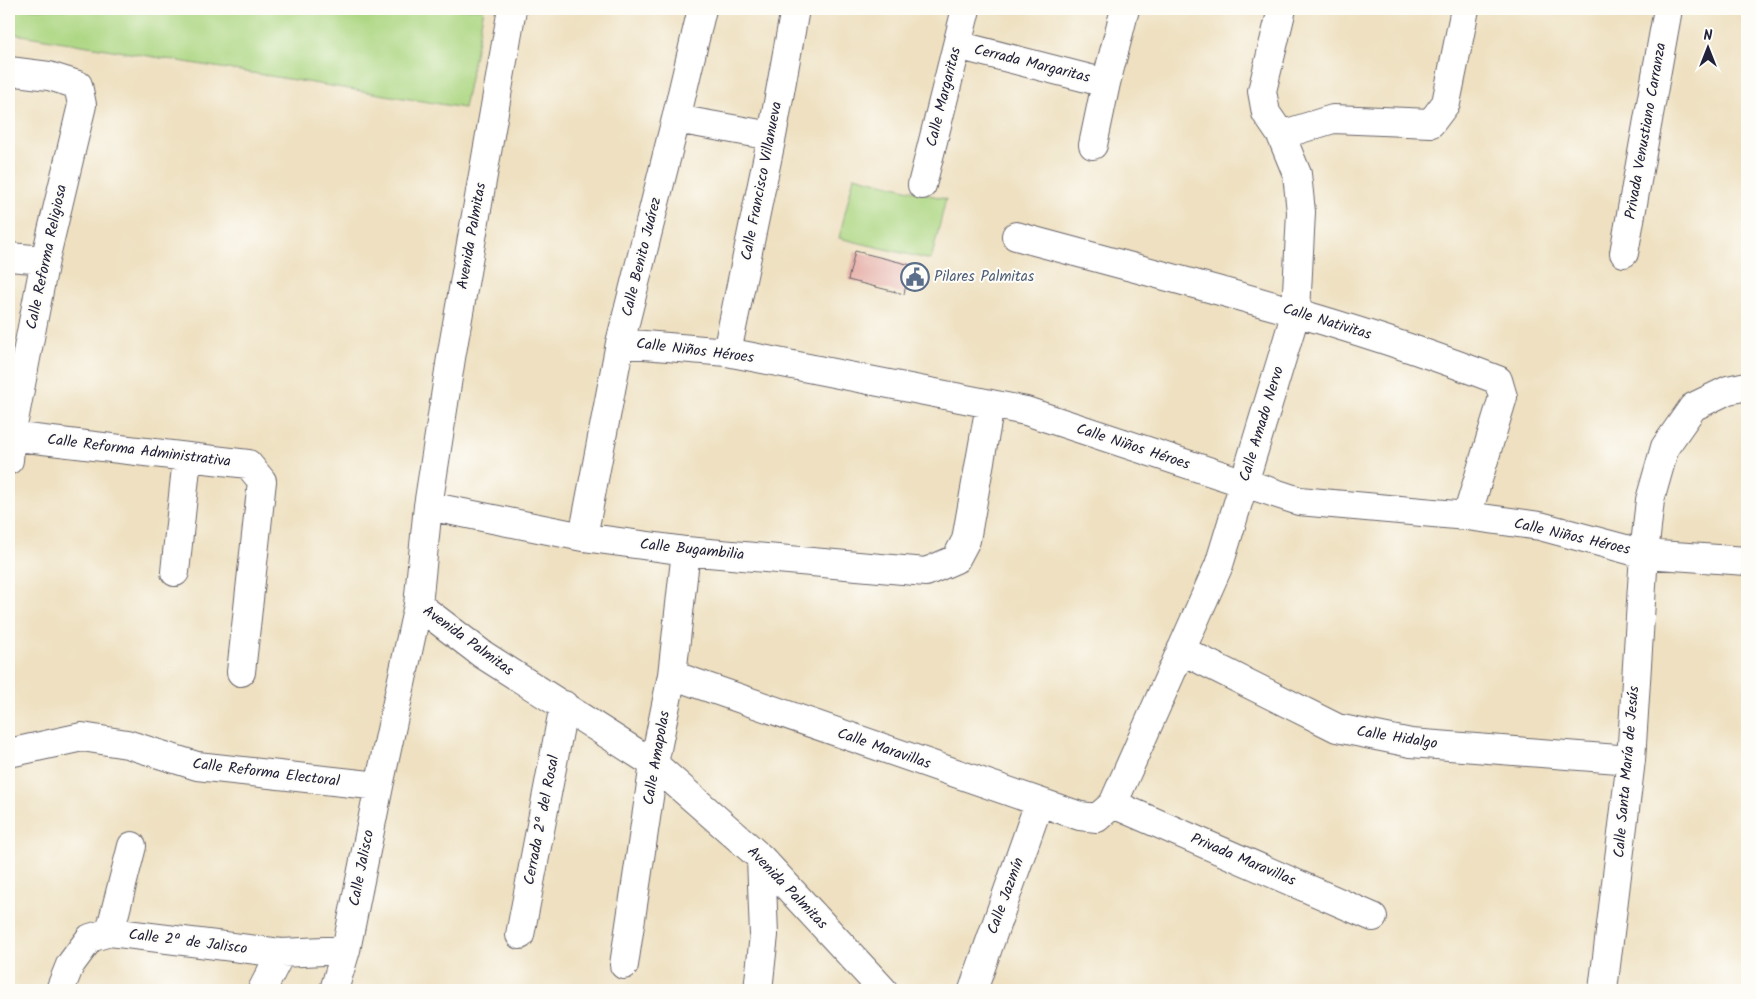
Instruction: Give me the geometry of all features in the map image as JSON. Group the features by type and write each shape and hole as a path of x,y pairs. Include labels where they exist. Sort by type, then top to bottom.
{"street":[{"name":"Avenida Palmitas","path":"512,9 451,358 428,506 418,605 482,654 654,764 761,858 883,990"},
{"name":"Calle Benito Juárez","path":"583,537 620,343 702,9"},
{"name":"Calle Francisco Villanueva","path":"728,352 772,136 795,9"},
{"name":"Calle Margaritas","path":"922,185 966,9"},
{"name":"Cerrada Margaritas","path":"1093,145 1106,83 1125,9"},
{"name":"Calle Amado Nervo","path":"1105,811 1219,565 1296,312 1301,212 1297,174 1281,135 1266,114 1262,91 1282,9"},
{"path":"1281,135 1333,119 1431,123 1446,103 1465,9"},
{"name":"Privada Venustiano Carranza","path":"1624,253 1668,9"},
{"name":"Cerrada Margaritas","path":"957,45 1106,83"},
{"name":"Calle Reforma Religiosa","path":"9,71 49,76 78,85 82,105 45,260 9,444"},
{"path":"676,119 772,136"},
{"name":"Calle Nativitas","path":"1016,236 1296,312 1459,364 1498,380 1503,397 1467,516"},
{"path":"9,256 45,260"},
{"name":"Calle Niños Héroes","path":"620,343 728,352 1026,411 1299,501 1467,516 1540,526 1644,554 1747,561"},
{"name":"Calle Santa María de Jesús","path":"1603,990 1631,760 1644,554 1650,500 1666,447 1693,407 1728,390 1747,386"},
{"name":"Calle Bugambilia","path":"428,506 583,537 686,551 926,572 956,560 966,540 990,404"},
{"name":"Calle Reforma Administrativa","path":"9,444 248,464 262,482 241,672"},
{"path":"175,572 187,458"},
{"name":"Calle Amapolas","path":"624,965 654,764 672,675 686,551"},
{"name":"Calle Jalisco","path":"334,990 346,950 418,605"},
{"name":"Calle Hidalgo","path":"1181,650 1337,728 1411,744 1631,760"},
{"name":"Calle Maravillas","path":"672,675 1080,816 1105,811"},
{"name":"Cerrada 2ª del Rosal","path":"520,935 564,705"},
{"name":"Calle Reforma Electoral","path":"9,753 82,737 127,744 196,766 379,786"},
{"name":"Calle Jazmín","path":"973,990 1039,803"},
{"name":"Privada Maravillas","path":"1105,811 1373,916"},
{"path":"110,932 132,846"},
{"path":"758,990 764,935 761,858"},
{"name":"Calle 2ª de Jalisco","path":"60,990 70,965 90,938 110,932 281,954 346,950"},
{"path":"262,990 281,954"}],"green space":[{"path":"9,9 484,9 464,108 9,33"},
{"path":"854,176 946,199 931,260 839,238"}],"building":[{"path":"855,251 911,265 904,294 848,280"}],"place":[{"name":"Pilares Palmitas","path":"915,277"}]}
